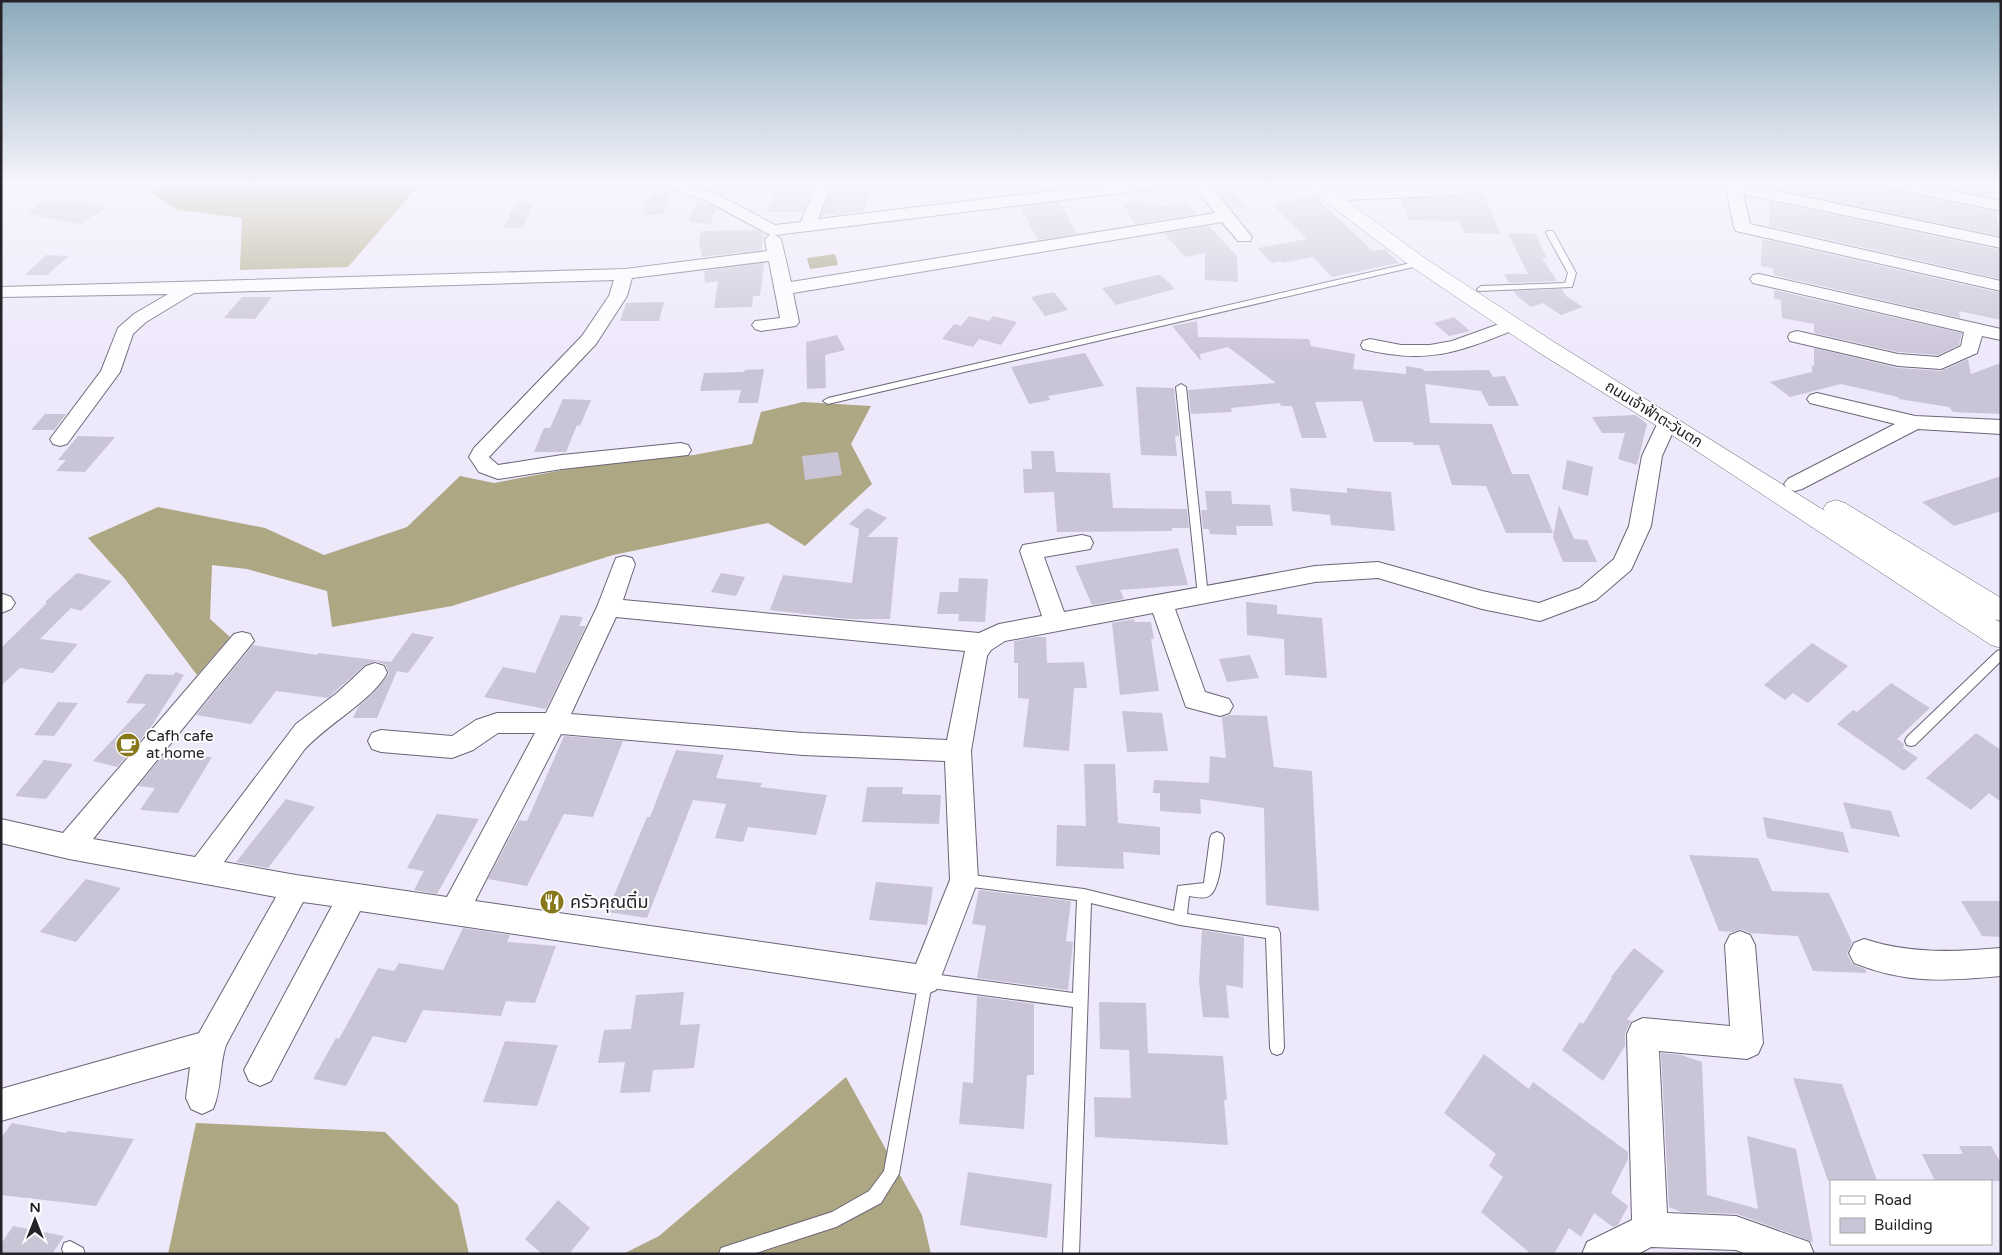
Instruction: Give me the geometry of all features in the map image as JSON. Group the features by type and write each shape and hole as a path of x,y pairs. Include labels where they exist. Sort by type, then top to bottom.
{"main road":[{"name":"ถนนเจ้าฟ้าตะวันตก","path":"1391,243 1513,324 2001,638"},
{"name":"ถนนเจ้าฟ้าตะวันตก","path":"1413,243 1538,328 2001,611"}],"street":[{"path":"761,324 790,322 773,243"},
{"path":"782,289 1064,243"},
{"path":"1810,243 2001,286"},
{"path":"1,292 625,274 774,254"},
{"path":"625,274 618,296 589,340 484,448 479,457 482,465 498,472 571,461 681,450"},
{"path":"1759,279 2001,335"},
{"path":"60,439 110,372 125,332 140,318 190,288"},
{"path":"1370,345 1402,352 1426,351 1455,346 1513,324"},
{"path":"1797,337 1898,360 1941,363 1970,350 1974,329"},
{"path":"1817,399 1915,422 2001,427"},
{"path":"1795,484 1915,422"},
{"path":"1,832 68,847 296,888 925,980 964,880 958,752 975,654 982,643 1000,632 1056,621 1203,596 1315,574 1378,570 1482,600 1540,612 1588,594 1623,564 1640,526 1652,456 1667,423"},
{"path":"1056,621 1031,551 1082,543"},
{"path":"455,910 554,723 609,607 624,564"},
{"path":"1161,602 1196,700 1220,706"},
{"path":"609,607 982,643"},
{"path":"68,847 242,641"},
{"path":"202,872 300,736 321,717 346,700 375,672"},
{"path":"381,741 452,747 462,745 489,725 497,723 554,723 803,744 958,752"},
{"path":"202,1098 206,1064 220,1022 296,888"},
{"path":"260,1070 353,895"},
{"path":"1650,1230 1643,1034 1747,1042 1740,945"},
{"path":"1864,953 1887,962 1918,966 2001,962"},
{"path":"1,1105 211,1045"},
{"path":"1599,1254 1650,1230 1736,1233 1797,1254"}],"lane":[{"path":"1481,289 1569,285 1572,273 1555,243"},
{"path":"828,401 1419,263"},
{"path":"1180,387 1203,596"},
{"path":"1911,741 2001,654"},
{"path":"1180,919 1183,890 1205,891 1210,886 1217,838"},
{"path":"964,880 1084,895 1180,919 1273,933 1277,1048"},
{"path":"1071,1254 1084,895"},
{"path":"727,1254 836,1219 875,1197 891,1174 925,980 1080,1001"}],"shaded area":[{"path":"241,243 369,243 348,267 240,270"},
{"path":"835,254 838,265 810,269 807,258"},
{"path":"803,402 871,406 851,444 872,484 805,546 768,523 613,555 452,606 332,627 327,591 247,569 212,565 210,619 230,637 197,675 125,579 88,538 158,507 265,528 324,555 407,527 460,476 494,483 605,462 694,455 752,444 761,412"},
{"path":"846,1077 922,1215 931,1254 623,1254 659,1236"},
{"path":"196,1123 385,1132 458,1205 469,1254 168,1254"}],"building":[{"path":"699,243 762,243 761,250 702,257"},
{"path":"1172,243 1224,243 1237,256 1238,282 1205,280 1205,253 1185,257"},
{"path":"1288,243 1364,243 1373,251 1385,249 1399,263 1332,277 1313,257 1282,263 1280,261 1271,263 1258,248"},
{"path":"1513,243 1539,243 1547,258 1542,258 1557,281 1509,283 1504,274 1528,274"},
{"path":"1762,243 1778,243 2001,293 2001,320 1959,311 1960,318 1774,275 1773,268 1761,266"},
{"path":"1842,243 1966,243 2001,250 2001,279"},
{"path":"46,255 69,256 47,275 25,275"},
{"path":"764,263 760,296 753,296 752,307 714,308 718,281 705,283 704,271"},
{"path":"1161,275 1175,289 1116,305 1102,288"},
{"path":"1562,289 1566,296 1583,307 1561,315 1543,303 1531,307 1517,296 1514,291"},
{"path":"1774,290 1962,333 1959,345 1938,355 1898,352 1814,333 1814,324 1782,318 1781,300 1774,299"},
{"path":"1054,292 1068,310 1045,316 1031,297"},
{"path":"242,297 272,297 255,319 224,318"},
{"path":"664,302 659,321 620,321 626,303"},
{"path":"969,316 989,321 993,316 1017,322 1001,345 979,339 973,347 942,339 954,324 961,326"},
{"path":"1454,317 1470,331 1449,336 1434,323"},
{"path":"1197,321 1198,337 1309,339 1311,346 1355,354 1353,369 1406,374 1406,366 1423,369 1424,371 1489,370 1493,377 1505,376 1519,406 1489,406 1481,391 1425,384 1430,423 1492,424 1512,474 1529,474 1553,533 1506,533 1486,486 1452,485 1439,445 1414,445 1413,442 1374,442 1362,401 1315,402 1327,438 1302,438 1292,406 1281,406 1280,403 1231,408 1232,412 1191,414 1188,390 1276,383 1228,347 1200,354 1201,361 1172,326"},
{"path":"837,335 845,350 825,355 826,388 807,389 806,342"},
{"path":"1814,348 1898,368 1941,371 1968,359 1971,374 2001,363 2001,414 1953,412 1949,407 1899,399 1898,397 1841,384 1790,397 1770,382 1812,372"},
{"path":"1085,353 1104,386 1048,396 1050,400 1029,404 1011,367"},
{"path":"764,369 758,403 738,403 741,390 700,391 704,373 744,372 745,370"},
{"path":"1136,387 1174,388 1179,436 1175,436 1177,456 1141,455"},
{"path":"563,399 591,400 580,426 577,425 566,452 534,452 544,428 550,428"},
{"path":"45,414 66,414 54,430 31,430"},
{"path":"1636,415 1647,424 1637,465 1618,459 1625,433 1602,433 1592,417"},
{"path":"78,436 115,437 85,472 56,471 66,460 58,460"},
{"path":"1031,451 1054,451 1056,472 1110,473 1113,508 1187,509 1189,528 1172,528 1172,531 1057,532 1054,492 1024,493 1023,469 1032,469"},
{"path":"838,452 842,475 805,480 802,456"},
{"path":"1567,460 1593,467 1588,496 1562,489"},
{"path":"2001,476 2001,511 1954,526 1922,502"},
{"path":"1290,488 1347,493 1347,488 1391,492 1395,531 1331,525 1330,515 1292,511"},
{"path":"1205,491 1231,491 1232,504 1270,505 1273,526 1236,526 1237,535 1210,534 1209,529 1203,529 1201,510 1207,510"},
{"path":"1559,505 1574,539 1587,540 1597,562 1563,562 1553,537"},
{"path":"867,508 887,518 867,537 898,537 890,619 849,619 770,610 783,575 852,583 859,529 849,524"},
{"path":"1178,548 1188,585 1120,590 1124,599 1092,605 1075,566"},
{"path":"77,573 112,581 81,611 71,608 40,639 78,644 53,673 20,668 1,686 1,648 47,603 45,602"},
{"path":"721,573 745,577 736,596 711,592"},
{"path":"959,578 988,579 985,622 958,621 959,614 937,614 940,592 958,592"},
{"path":"1246,602 1277,605 1277,614 1322,618 1327,678 1285,675 1284,639 1247,635"},
{"path":"561,615 583,617 579,626 586,626 546,709 484,697 503,667 535,673"},
{"path":"1134,619 1135,622 1151,622 1154,639 1151,639 1159,691 1120,695 1112,623"},
{"path":"412,633 434,637 408,673 397,671 377,718 353,718 358,707 389,674 386,665 376,661 365,665 328,698 276,691 251,724 196,715 253,645 317,655 318,653 391,662"},
{"path":"1046,637 1047,663 1084,662 1087,688 1074,688 1069,751 1023,747 1029,699 1018,698 1018,663 1014,663 1014,641"},
{"path":"1812,643 1848,666 1808,703 1793,693 1785,700 1764,685"},
{"path":"1250,655 1259,678 1227,682 1219,659"},
{"path":"176,672 184,675 149,730 117,767 93,761 146,704 126,703 146,674 173,675"},
{"path":"1891,683 1930,708 1897,739 1904,744 1903,748 1918,758 1904,771 1837,724 1853,710 1857,712"},
{"path":"58,702 78,703 54,736 34,735"},
{"path":"1122,711 1162,713 1168,751 1127,752"},
{"path":"1229,715 1267,716 1274,767 1312,771 1319,911 1266,905 1264,808 1200,799 1201,814 1160,811 1160,793 1153,793 1154,780 1209,783 1210,756 1226,758 1222,717"},
{"path":"1976,733 2001,750 2001,802 1989,793 1971,810 1926,778"},
{"path":"564,736 623,741 593,817 564,814 527,886 488,879 519,820 527,821"},
{"path":"676,750 724,755 716,778 762,783 760,787 827,795 816,835 748,827 743,842 715,838 726,804 693,800 647,918 607,912 647,817 650,817"},
{"path":"164,754 212,757 178,813 140,810 155,788 138,786"},
{"path":"44,760 73,764 46,799 15,796"},
{"path":"1084,764 1115,764 1118,823 1160,827 1160,855 1123,852 1124,869 1056,866 1057,825 1086,826"},
{"path":"867,787 903,787 902,794 941,795 939,824 862,822"},
{"path":"286,799 315,807 268,868 236,862"},
{"path":"1843,802 1891,811 1900,837 1851,828"},
{"path":"437,814 479,819 437,894 414,890 424,871 407,868"},
{"path":"1763,817 1843,832 1849,853 1767,838"},
{"path":"1689,855 1758,858 1772,891 1829,893 1852,942 1847,954 1852,964 1865,969 1867,973 1813,971 1798,936 1750,933 1741,929 1733,932 1719,931"},
{"path":"86,879 121,888 76,942 40,932"},
{"path":"876,882 933,887 927,925 869,920"},
{"path":"979,890 1071,901 1066,941 1073,942 1068,990 977,978 986,926 972,924"},
{"path":"1961,901 2001,901 2001,937 1982,936"},
{"path":"463,928 510,935 507,942 556,946 535,1003 506,1001 501,1016 423,1010 406,1043 373,1036 346,1086 313,1079 336,1038 339,1039 378,968 394,971 399,963 443,970"},
{"path":"1202,930 1244,937 1243,988 1226,985 1229,1018 1203,1017 1199,981"},
{"path":"1634,948 1664,971 1627,1019 1631,1021 1625,1033 1625,1046 1603,1081 1562,1050 1580,1022 1583,1024 1611,977"},
{"path":"684,992 680,1025 700,1024 694,1068 653,1070 650,1092 620,1093 625,1062 598,1063 604,1030 631,1029 636,995"},
{"path":"977,996 1034,1004 1034,1075 1027,1075 1024,1129 959,1124 963,1082 973,1083"},
{"path":"1099,1002 1146,1003 1148,1053 1223,1056 1227,1100 1224,1100 1228,1145 1095,1137 1094,1097 1131,1098 1129,1050 1100,1049"},
{"path":"505,1041 558,1045 537,1106 483,1102"},
{"path":"1661,1053 1681,1055 1702,1062 1707,1195 1758,1209 1747,1136 1796,1149 1813,1242 1737,1214 1681,1212 1669,1207"},
{"path":"1484,1054 1529,1089 1533,1082 1628,1152 1628,1159 1611,1193 1628,1206 1618,1225 1613,1227 1594,1213 1581,1237 1569,1228 1554,1254 1531,1254 1481,1212 1503,1177 1489,1166 1496,1154 1444,1113"},
{"path":"1793,1078 1842,1084 1877,1180 1828,1181"},
{"path":"12,1123 66,1133 68,1131 134,1139 96,1206 1,1195 1,1138"},
{"path":"1959,1146 1991,1146 2001,1163 2001,1181 1935,1180 1922,1154 1963,1154"},
{"path":"968,1172 1052,1184 1047,1238 960,1225"},
{"path":"558,1200 590,1228 569,1254 542,1254 525,1239"},
{"path":"13,1226 64,1236 52,1254 1,1254 1,1244"}],"place":[{"name":"Cafh cafe at home","path":"128,745"},
{"name":"ครัวคุณติ๋ม","path":"552,902"}]}
